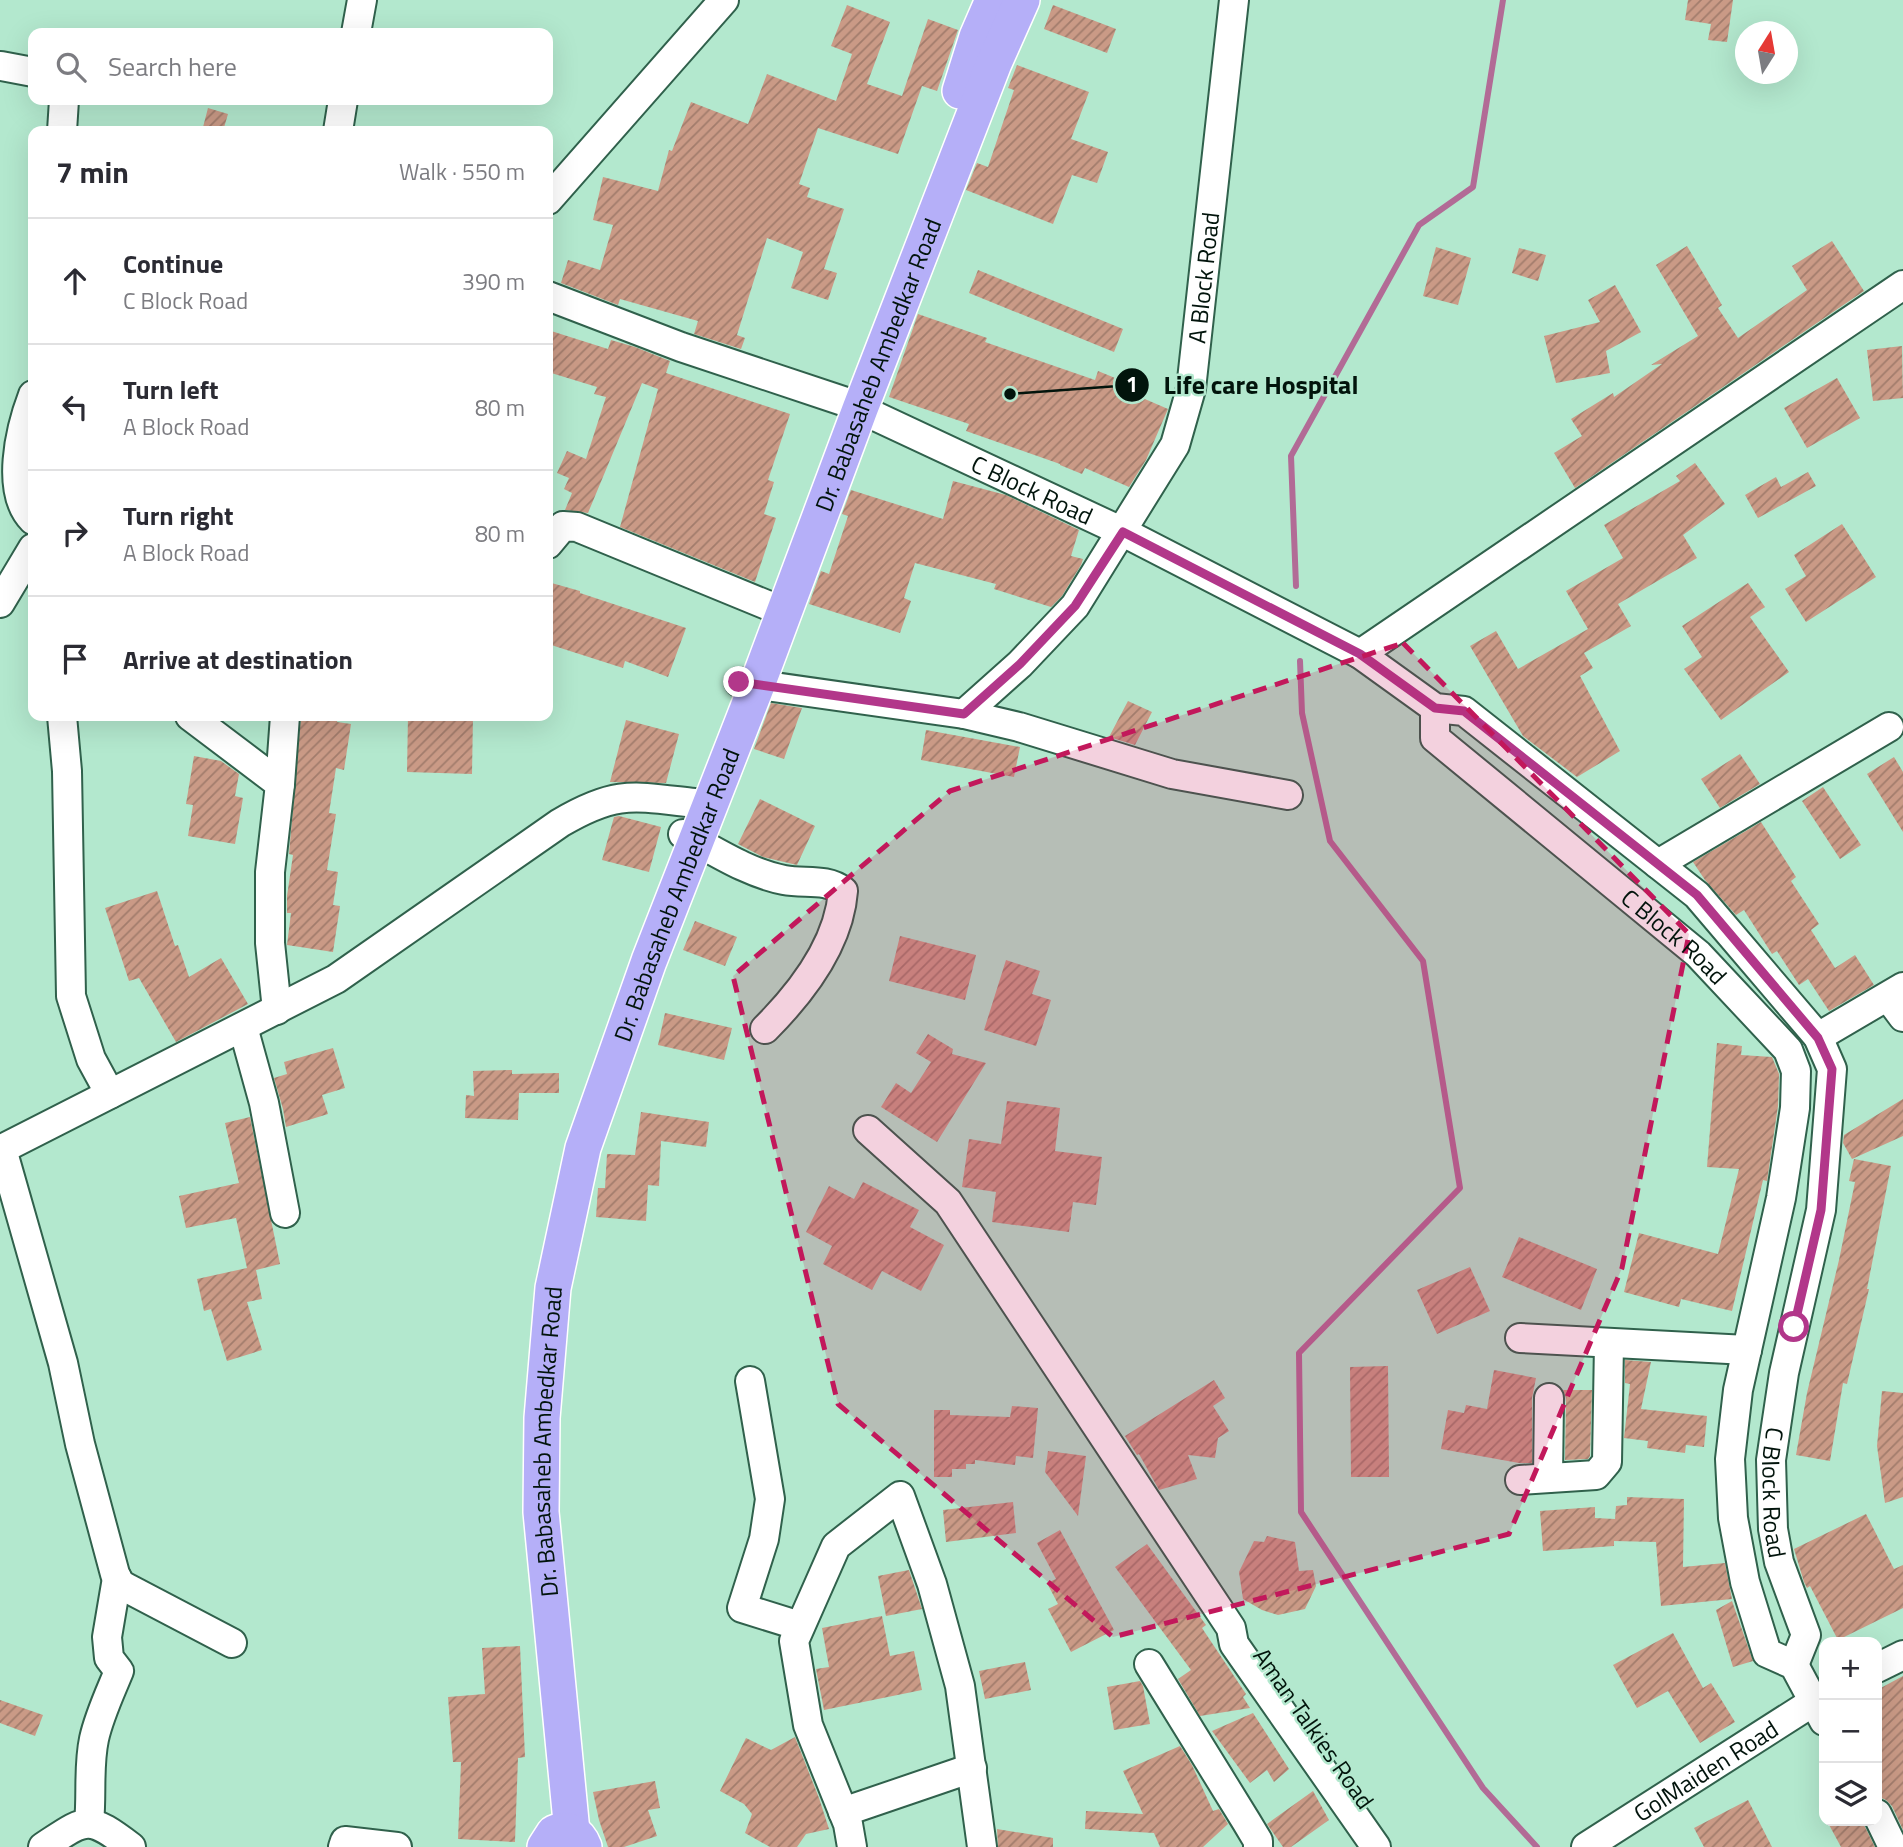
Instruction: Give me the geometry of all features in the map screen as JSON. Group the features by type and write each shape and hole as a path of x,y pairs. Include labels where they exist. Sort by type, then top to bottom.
{"main road":[{"name":"Dr. Babasaheb Ambedkar Road","path":"563,1841 553,1755 536,1676 528,1472 541,1365 538,1306 562,1216 569,1148 621,1024 691,826 748,684 913,238 977,37 993,0"},
{"name":"Dr. Babasaheb Ambedkar Road","path":"748,684 767,606 993,63 1022,0"}],"street":[{"path":"357,28 362,0"},
{"path":"553,194 724,0"},
{"name":"A Block Road","path":"964,714 1020,664 1075,606 1175,445 1191,389 1234,0"},
{"path":"1,66 28,71"},
{"path":"62,126 64,105"},
{"path":"339,126 342,105"},
{"path":"1360,654 1903,285"},
{"name":"C Block Road","path":"553,298 681,347 851,405 1123,532 1360,654 1435,708 1464,711 1691,891 1818,1038 1832,1069 1821,1210 1784,1373 1771,1460 1773,1529 1778,1553 1806,1635 1794,1665 1767,1653 1741,1564 1733,1518 1730,1459 1738,1390 1781,1198 1796,1071 1788,1050 1698,954 1434,738 1435,708"},
{"path":"28,408 22,424 17,481 24,510 28,514"},
{"path":"553,538 563,526 577,527 767,606"},
{"path":"0,603 28,564"},
{"path":"748,684 964,714 1019,727 1172,774 1288,795"},
{"path":"62,721 67,771 71,996 91,1059 110,1094"},
{"path":"197,721 280,784"},
{"path":"277,1010 270,943 270,872 285,721"},
{"path":"1658,864 1889,727"},
{"path":"232,1643 130,1590 120,1584 117,1578 80,1444 62,1363 1,1149 336,979 560,823 585,808 608,799 631,796 691,826 756,872 785,880 833,883 843,891 841,909 817,967 795,999 765,1029"},
{"path":"1660,923 1691,891"},
{"path":"1818,1038 1898,1000"},
{"path":"1771,1033 1794,1009"},
{"path":"243,1027 264,1103 285,1213"},
{"path":"1795,1096 1830,1103"},
{"path":"868,1130 948,1202 1231,1628"},
{"path":"1754,1316 1794,1327"},
{"path":"1520,1338 1609,1343 1745,1358 1784,1373"},
{"path":"1520,1480 1596,1475 1607,1462 1609,1343"},
{"path":"750,1381 770,1499 764,1539 742,1608 800,1626"},
{"path":"1548,1478 1549,1398"},
{"path":"852,1847 843,1812 808,1725 794,1641 836,1546 900,1496 932,1584 960,1686 982,1847"},
{"path":"1741,1564 1778,1553"},
{"path":"89,1823 89,1772 94,1737 119,1671 109,1658 107,1637 117,1578"},
{"name":"Aman Talkies Road","path":"1231,1628 1234,1644 1376,1847"},
{"name":"Aman Talkies Road","path":"1231,1628 1248,1635 1397,1847"},
{"path":"1882,1666 1903,1655"},
{"path":"1149,1664 1258,1841 1258,1847"},
{"path":"1794,1665 1819,1704"},
{"name":"GolMaiden Road","path":"1586,1847 1819,1707"},
{"path":"843,1812 972,1769"},
{"path":"43,1847 76,1825 89,1823 103,1826 131,1847"},
{"path":"1882,1824 1893,1847"},
{"path":"342,1845 397,1847"}],"highlighted area":[{"path":"1403,643 1689,934 1622,1268 1509,1534 1113,1637 838,1404 733,976 950,791"}],"building":[{"path":"1688,0 1733,0 1727,42 1708,40 1711,24 1685,20"},
{"path":"847,5 890,22 867,84 902,96 928,19 958,30 937,91 922,86 898,154 818,128 799,184 810,188 807,197 844,209 824,269 837,273 828,300 791,288 803,252 767,238 737,335 745,338 741,349 694,334 698,321 620,299 618,305 561,283 568,260 600,270 613,225 593,220 603,177 658,191 669,150 672,151 691,102 748,124 767,74 836,101 852,54 831,46"},
{"path":"1053,5 1116,29 1107,53 1044,29"},
{"path":"1017,65 1089,92 1071,139 1108,152 1097,183 1072,175 1053,224 966,190 977,163 988,167 1014,90 1008,88"},
{"path":"208,108 228,114 224,126 203,126"},
{"path":"1832,241 1864,291 1575,488 1554,453 1582,436 1571,419 1613,393 1614,397 1662,364 1651,365 1698,336 1656,265 1687,246 1722,305 1718,308 1738,338 1807,290 1792,266"},
{"path":"1436,247 1471,258 1458,305 1423,296"},
{"path":"1519,248 1546,255 1538,281 1512,273"},
{"path":"978,270 1123,329 1114,352 969,293"},
{"path":"1615,285 1641,332 1606,351 1610,373 1556,383 1544,336 1600,322 1588,300"},
{"path":"918,314 987,338 985,342 1095,380 1098,371 1120,380 1117,387 1168,409 1146,460 1129,487 1085,468 1082,474 966,431 969,424 889,397"},
{"path":"553,332 608,349 611,340 635,347 670,361 666,373 790,414 768,480 774,482 764,514 776,518 755,582 620,527 658,389 642,383 588,513 565,510 572,493 564,489 569,478 557,473 567,451 586,459 606,397 594,394 597,387 553,374"},
{"path":"1902,346 1903,398 1873,401 1867,350"},
{"path":"1837,378 1860,418 1807,448 1784,408"},
{"path":"1695,463 1725,504 1683,535 1697,558 1618,604 1631,626 1584,653 1593,668 1580,676 1620,751 1577,777 1523,736 1470,646 1496,631 1518,669 1588,629 1566,591 1623,558 1604,525 1680,481 1676,476"},
{"path":"1808,472 1816,486 1758,518 1745,495 1776,477 1781,487"},
{"path":"953,481 1006,495 1079,530 1071,556 1083,559 1081,565 1062,596 1051,607 994,589 996,584 915,563 904,598 911,601 900,633 809,604 821,571 829,574 848,516 842,514 851,490 943,519"},
{"path":"1842,524 1876,577 1806,622 1785,589 1806,576 1794,555"},
{"path":"553,583 686,628 668,677 625,661 623,668 553,646"},
{"path":"1748,583 1765,607 1750,617 1789,672 1721,720 1684,669 1702,657 1682,626"},
{"path":"1128,701 1152,712 1135,745 1109,737"},
{"path":"771,703 802,708 784,759 754,749"},
{"path":"626,720 679,734 666,783 610,782"},
{"path":"301,721 337,721 351,724 344,770 336,768 329,813 336,814 327,870 338,872 333,905 340,906 333,952 287,945 291,913 287,913 287,896 293,855 289,854"},
{"path":"408,721 473,721 472,774 407,772"},
{"path":"926,730 1020,747 1014,777 921,760"},
{"path":"1740,754 1760,784 1720,808 1701,779"},
{"path":"194,756 221,761 239,774 235,796 243,798 235,844 188,836 193,805 186,804"},
{"path":"1894,757 1903,772 1903,832 1867,774"},
{"path":"1823,787 1861,845 1840,859 1802,801"},
{"path":"760,799 815,826 797,865 763,857 738,844"},
{"path":"614,817 661,827 649,872 602,860"},
{"path":"1761,822 1796,877 1791,881 1819,924 1811,930 1835,968 1855,955 1874,985 1829,1011 1808,979 1799,985 1777,951 1772,954 1744,910 1736,915 1693,862"},
{"path":"157,891 175,946 178,945 189,977 221,958 248,1004 176,1042 139,978 129,981 105,908"},
{"path":"695,921 737,937 725,966 683,950"},
{"path":"900,936 976,955 965,1000 889,981"},
{"path":"1006,960 1040,971 1032,994 1051,1000 1036,1046 984,1030"},
{"path":"665,1013 732,1028 724,1060 658,1045"},
{"path":"928,1034 953,1049 952,1054 986,1063 937,1142 881,1107 896,1083 911,1093 931,1062 916,1053"},
{"path":"1717,1043 1742,1046 1741,1055 1772,1057 1779,1074 1778,1106 1767,1181 1763,1180 1732,1311 1681,1299 1679,1307 1624,1292 1639,1233 1718,1254 1739,1169 1707,1167"},
{"path":"333,1048 345,1088 322,1095 328,1114 286,1127 274,1078 287,1074 284,1062"},
{"path":"512,1070 512,1074 559,1073 559,1093 519,1093 518,1120 465,1118 466,1095 474,1096 473,1071"},
{"path":"1903,1099 1903,1136 1852,1159 1843,1143 1844,1135"},
{"path":"1007,1101 1060,1108 1055,1151 1102,1157 1096,1205 1073,1202 1069,1232 992,1222 996,1192 962,1187 969,1139 1001,1144"},
{"path":"641,1112 709,1122 706,1147 661,1141 659,1186 648,1185 646,1221 596,1217 598,1188 605,1188 607,1154 635,1155"},
{"path":"250,1117 280,1264 256,1270 262,1299 247,1302 262,1350 227,1361 211,1309 204,1311 197,1279 247,1268 236,1218 186,1228 179,1196 239,1183 225,1123"},
{"path":"1854,1159 1891,1166 1869,1289 1847,1384 1843,1383 1830,1461 1796,1455 1807,1393 1855,1182 1849,1181"},
{"path":"863,1182 919,1210 910,1227 944,1245 921,1291 882,1271 872,1290 823,1264 832,1246 806,1232 829,1186 854,1199"},
{"path":"1519,1237 1597,1269 1581,1310 1502,1277"},
{"path":"1470,1267 1490,1311 1437,1334 1417,1290"},
{"path":"1625,1360 1651,1362 1641,1409 1707,1416 1704,1447 1686,1445 1685,1453 1647,1448 1648,1441 1624,1438 1630,1384 1625,1383"},
{"path":"1388,1366 1389,1477 1351,1477 1350,1367"},
{"path":"1494,1370 1536,1378 1532,1398 1532,1463 1441,1449 1448,1410 1464,1413 1466,1405 1487,1409"},
{"path":"1214,1380 1225,1398 1213,1406 1229,1431 1218,1438 1215,1458 1188,1455 1197,1479 1159,1490 1139,1454 1137,1455 1125,1436"},
{"path":"1563,1390 1592,1390 1588,1459 1565,1460 1566,1398"},
{"path":"1882,1391 1903,1393 1903,1497 1885,1503 1877,1446"},
{"path":"1012,1406 1038,1408 1033,1458 1016,1456 1015,1465 975,1460 975,1464 966,1464 966,1469 952,1469 952,1477 934,1477 934,1410 950,1410 950,1415 1010,1417"},
{"path":"1048,1451 1086,1456 1078,1516 1045,1472"},
{"path":"1627,1497 1684,1499 1683,1567 1725,1563 1732,1599 1661,1606 1656,1542 1614,1541 1614,1546 1543,1551 1540,1511 1595,1507 1595,1518 1615,1519 1616,1506 1627,1505"},
{"path":"1013,1502 1016,1533 946,1542 943,1510"},
{"path":"1866,1514 1894,1569 1903,1565 1903,1608 1844,1637 1836,1637 1810,1586 1807,1588 1804,1582 1794,1549"},
{"path":"1060,1530 1114,1630 1071,1652 1048,1609 1058,1604 1047,1583 1056,1579 1037,1543"},
{"path":"1267,1536 1295,1542 1299,1571 1313,1570 1316,1586 1305,1609 1278,1615 1262,1610 1243,1599 1239,1572 1254,1541 1264,1542"},
{"path":"1147,1544 1206,1625 1202,1628 1246,1694 1243,1697 1250,1708 1200,1716 1178,1679 1191,1670 1115,1567"},
{"path":"909,1570 922,1609 886,1616 878,1576"},
{"path":"1732,1601 1753,1661 1733,1667 1716,1610"},
{"path":"882,1616 890,1656 914,1651 922,1690 824,1710 816,1669 829,1667 822,1628"},
{"path":"1673,1633 1703,1688 1711,1683 1735,1722 1700,1743 1668,1691 1637,1708 1613,1665"},
{"path":"520,1646 525,1757 518,1758 515,1842 458,1839 461,1762 453,1762 448,1697 485,1694 482,1648"},
{"path":"1025,1662 1031,1690 985,1699 979,1671"},
{"path":"1903,1676 1903,1830 1892,1806 1882,1798 1882,1687"},
{"path":"1140,1681 1150,1724 1114,1730 1107,1687"},
{"path":"0,1700 43,1715 35,1736 0,1723"},
{"path":"1253,1713 1289,1769 1274,1782 1267,1770 1250,1783 1212,1731"},
{"path":"795,1737 829,1829 806,1834 797,1847 770,1847 745,1833 752,1814 744,1804 720,1791 746,1738 771,1750"},
{"path":"1180,1746 1213,1811 1219,1809 1228,1824 1203,1847 1160,1847 1154,1833 1085,1829 1086,1811 1143,1814 1123,1771"},
{"path":"655,1781 660,1808 648,1810 657,1836 624,1847 608,1847 593,1792"},
{"path":"1313,1791 1329,1820 1291,1847 1283,1847 1267,1824"},
{"path":"1748,1800 1772,1847 1704,1847 1694,1828"},
{"path":"1830,1826 1864,1826 1875,1847 1841,1847"},
{"path":"997,1829 1053,1838 1053,1847 998,1847"}],"waterway":[{"path":"1296,586 1291,456 1419,225 1473,187 1503,0"},
{"path":"1300,661 1302,713 1330,841 1423,961 1460,1188 1299,1353 1301,1512 1483,1788 1537,1847"}],"place":[{"name":"Life care Hospital","path":"1010,394"}],"route":[{"path":"739,682 964,714 1020,664 1075,606 1123,532 1360,654 1435,708 1464,711 1697,895 1818,1038 1832,1069 1821,1210 1794,1327"}]}
